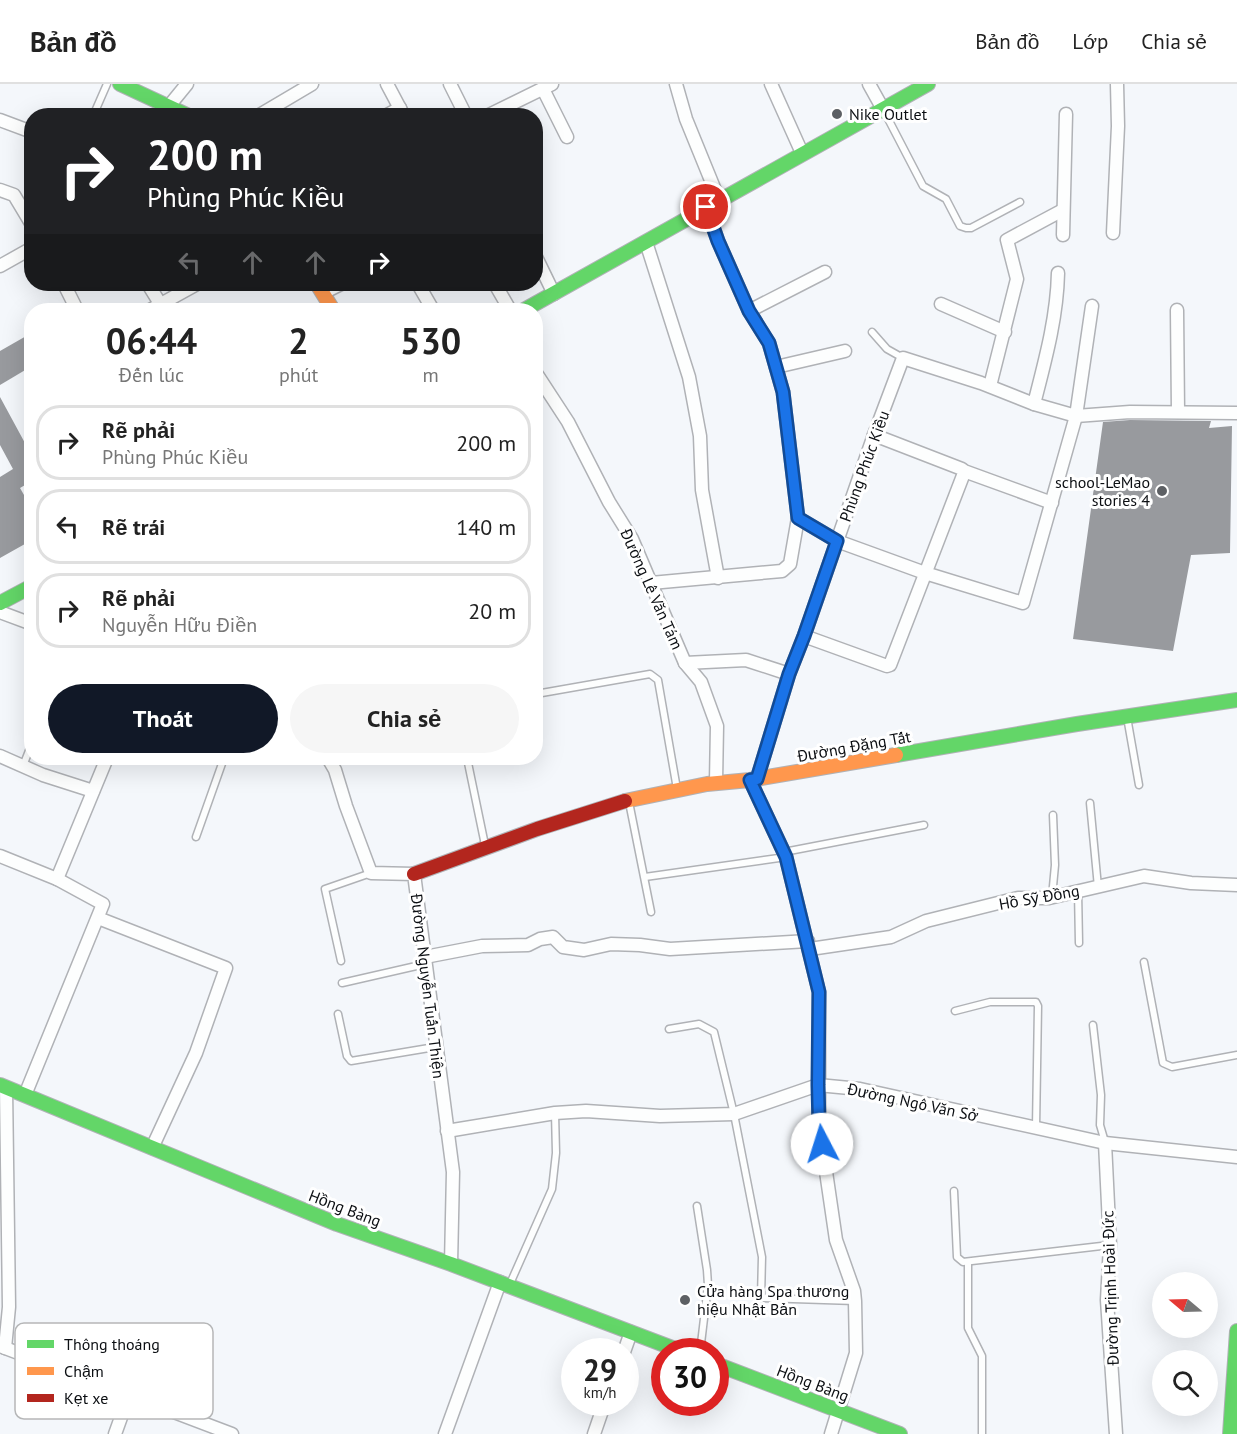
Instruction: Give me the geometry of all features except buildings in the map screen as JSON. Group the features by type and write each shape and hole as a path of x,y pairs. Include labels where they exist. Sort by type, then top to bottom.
{"street":[{"path":"120,84 171,108"},
{"path":"181,108 187,84"},
{"path":"272,108 312,84"},
{"path":"387,84 400,108"},
{"path":"450,84 462,108"},
{"path":"676,84 686,119 720,200"},
{"path":"771,84 802,153"},
{"path":"869,84 884,111"},
{"path":"537,303 802,153 884,111 928,84"},
{"path":"1113,233 1118,126 1117,84"},
{"path":"504,108 548,87 567,137"},
{"path":"1063,235 1066,114"},
{"path":"0,120 24,129"},
{"path":"0,190 24,202"},
{"path":"651,583 782,572 790,564 798,518 783,392 769,343 749,311 718,241 706,207"},
{"path":"990,386 1017,279 1007,240 1063,210"},
{"path":"646,242 689,377 700,436 702,490 718,578"},
{"path":"0,266 24,252"},
{"path":"543,271 554,294"},
{"path":"749,311 825,272"},
{"path":"1034,404 1048,353 1058,292 1058,273"},
{"path":"166,303 186,291"},
{"path":"941,304 1005,332"},
{"path":"798,518 837,541 925,573 1023,603 1076,416 1092,306"},
{"path":"1177,310 1178,412"},
{"path":"776,367 845,351"},
{"path":"903,358 990,386 1034,404 1076,416 1130,412 1237,413"},
{"name":"Phùng Phúc Kiều","path":"754,780 789,674 903,358"},
{"name":"Đường Lê Văn Tám","path":"543,384 568,422 609,502 632,539 685,663 701,682 717,726 716,782"},
{"path":"874,435 1052,503"},
{"path":"804,636 887,666 890,665 964,471"},
{"path":"0,603 24,590"},
{"path":"0,612 24,621"},
{"path":"685,663 739,659 789,674"},
{"name":"Đường Đặng Tất","path":"414,874 547,824 678,790 716,782 754,780 1237,700"},
{"path":"0,756 93,791"},
{"path":"57,879 104,765"},
{"path":"332,765 371,873"},
{"path":"754,780 785,854 819,992 819,1124 836,1240 855,1300 856,1353 831,1434"},
{"path":"0,856 57,879 103,904 25,1095"},
{"name":"Đường Nguyễn Tuấn Thiện","path":"371,873 414,874 453,1172 451,1264"},
{"name":"Hồ Sỹ Đồng","path":"425,961 482,946 528,945 540,939 553,937 563,947 584,950 611,944 670,949 809,945 891,937 926,921 1018,898 1052,897 1143,876 1237,885"},
{"path":"98,918 226,968 196,1053 152,1148"},
{"name":"Đường Ngô Văn Sở","path":"447,1131 555,1113 586,1111 660,1116 734,1114 818,1085 860,1089 1105,1143 1237,1157"},
{"path":"3,1086 9,1307 3,1347"},
{"name":"Hồng Bàng","path":"3,1086 337,1224 451,1264 651,1340"},
{"name":"Đường Trịnh Hoài Đức","path":"1105,1143 1110,1245 1107,1300 1116,1434"},
{"path":"445,1434 505,1284"},
{"path":"1230,1434 1237,1331"},
{"path":"629,1338 631,1332"},
{"name":"Hồng Bàng","path":"729,1369 900,1434"},
{"path":"596,1433 601,1416"},
{"path":"115,1434 120,1419"},
{"path":"187,1419 218,1432 232,1434"}],"lane":[{"path":"96,108 107,84"},
{"path":"884,111 924,186 946,199 960,226 971,228 1020,202"},
{"path":"872,333 887,349 903,358"},
{"path":"543,693 650,674 654,676 658,680 678,790"},
{"path":"1127,717 1139,785"},
{"path":"196,837 222,765"},
{"path":"468,765 485,848"},
{"path":"628,802 651,912"},
{"path":"1090,803 1098,887"},
{"path":"1052,897 1055,866 1053,815"},
{"path":"645,877 785,854 924,825"},
{"path":"341,961 325,889 371,873"},
{"path":"1078,891 1079,943"},
{"path":"342,983 425,961"},
{"path":"1144,962 1163,1063 1172,1067 1237,1055"},
{"path":"955,1011 990,1002 1036,1002 1038,1006 1036,1128"},
{"path":"339,1014 347,1056 351,1061 435,1047"},
{"path":"669,1029 699,1024 714,1032 734,1114 762,1257 761,1298 855,1300"},
{"path":"1093,1024 1101,1095 1100,1125 1105,1143"},
{"path":"505,1284 552,1190 556,1153 555,1113"},
{"path":"954,1191 959,1260 968,1263 1110,1245"},
{"path":"697,1206 708,1285 702,1338"},
{"path":"968,1263 968,1328 982,1356 982,1434"}],"traffic: fast":[{"path":"120,84 172,108"},
{"path":"537,303 928,84"},
{"path":"0,603 24,590"},
{"path":"896,755 1237,700"},
{"path":"0,1085 337,1224 451,1264 651,1340"},
{"path":"1230,1434 1237,1331"},
{"path":"729,1369 900,1434"}],"traffic: slow":[{"path":"321,291 329,303"},
{"path":"625,801 707,784 750,780 896,755"}],"traffic: jam":[{"path":"414,874 537,829 625,801"}],"place":[{"name":"Nike Outlet","path":"837,114"},
{"name":"school-LeMao stories 4","path":"1162,491"},
{"name":"Cửa hàng Spa thương hiệu Nhật Bản","path":"685,1300"}],"route":[{"path":"706,207 718,241 749,311 769,343 783,392 798,518 837,541 789,674 757,779 750,780 786,857 819,992 818,1085 822,1144"}]}
